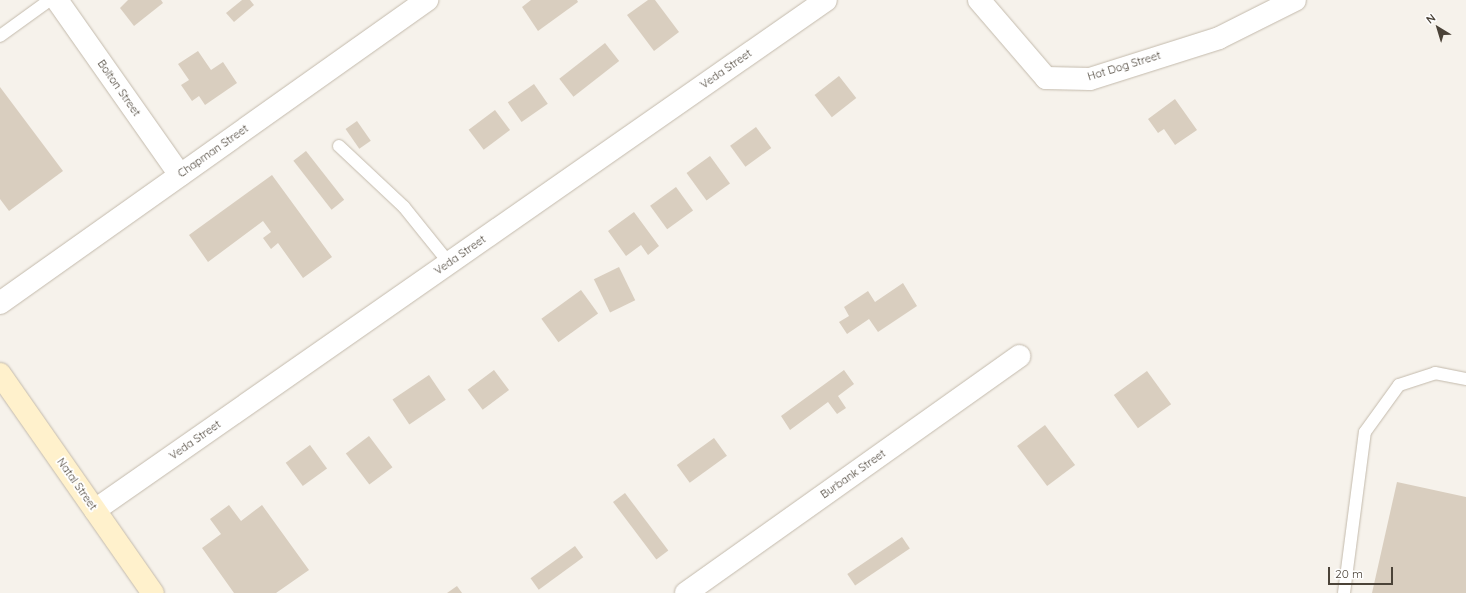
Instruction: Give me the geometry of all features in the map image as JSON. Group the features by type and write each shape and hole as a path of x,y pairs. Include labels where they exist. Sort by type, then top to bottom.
{"main road":[{"name":"Natal Street","path":"4,387 95,510 153,593"}],"street":[{"name":"Bolton Street","path":"58,0 180,175"},
{"name":"Chapman Street","path":"0,303 427,0"},
{"name":"Veda Street","path":"95,510 826,0"},
{"name":"Hot Dog Street","path":"979,0 1046,78 1090,79 1219,38 1295,0"},
{"name":"Burbank Street","path":"686,593 1019,356"}],"lane":[{"path":"0,36 50,0"},
{"path":"339,146 404,207 449,263"},
{"path":"1344,593 1365,432 1399,385 1435,374 1466,379"}],"building":[{"path":"128,0 161,0 163,3 134,26 120,8"},
{"path":"242,0 250,0 254,5 234,22 226,13"},
{"path":"531,0 577,0 578,2 538,31 522,7"},
{"path":"648,0 655,0 679,32 654,51 627,15"},
{"path":"605,43 619,61 573,97 559,79"},
{"path":"198,51 211,70 223,62 237,83 205,105 199,96 192,101 181,85 189,80 178,64"},
{"path":"839,76 856,98 832,117 815,95"},
{"path":"534,84 548,104 522,122 508,102"},
{"path":"0,87 63,171 9,211 0,199"},
{"path":"1175,99 1197,130 1175,145 1164,129 1158,133 1148,119"},
{"path":"495,110 510,130 484,150 469,130"},
{"path":"357,121 371,141 359,149 346,129"},
{"path":"756,127 771,148 745,167 730,146"},
{"path":"306,151 344,200 332,210 293,161"},
{"path":"710,156 730,184 707,201 687,173"},
{"path":"272,175 332,257 303,278 278,243 271,249 263,238 271,232 263,221 208,262 189,235"},
{"path":"676,187 693,210 667,229 650,206"},
{"path":"634,212 659,246 648,255 641,245 626,256 608,231"},
{"path":"619,267 635,300 610,313 594,279"},
{"path":"903,283 917,306 878,332 869,319 847,334 839,322 849,316 844,307 868,291 875,302"},
{"path":"581,290 598,313 558,342 541,319"},
{"path":"494,370 509,390 483,410 468,390"},
{"path":"844,370 854,384 838,396 846,408 837,414 828,402 790,430 781,416"},
{"path":"1147,371 1171,404 1138,428 1114,395"},
{"path":"429,375 446,400 409,424 393,400"},
{"path":"1045,425 1075,465 1047,486 1017,446"},
{"path":"369,436 392,467 369,485 346,453"},
{"path":"714,438 727,456 690,483 677,465"},
{"path":"310,445 327,468 303,486 286,463"},
{"path":"1397,482 1466,497 1466,593 1372,593"},
{"path":"625,493 668,551 656,560 613,502"},
{"path":"229,505 241,521 262,505 309,570 276,593 234,593 202,548 221,534 210,519"},
{"path":"902,537 910,549 855,586 847,574"},
{"path":"575,546 583,557 539,590 531,578"},
{"path":"457,586 462,593 447,593"}]}
